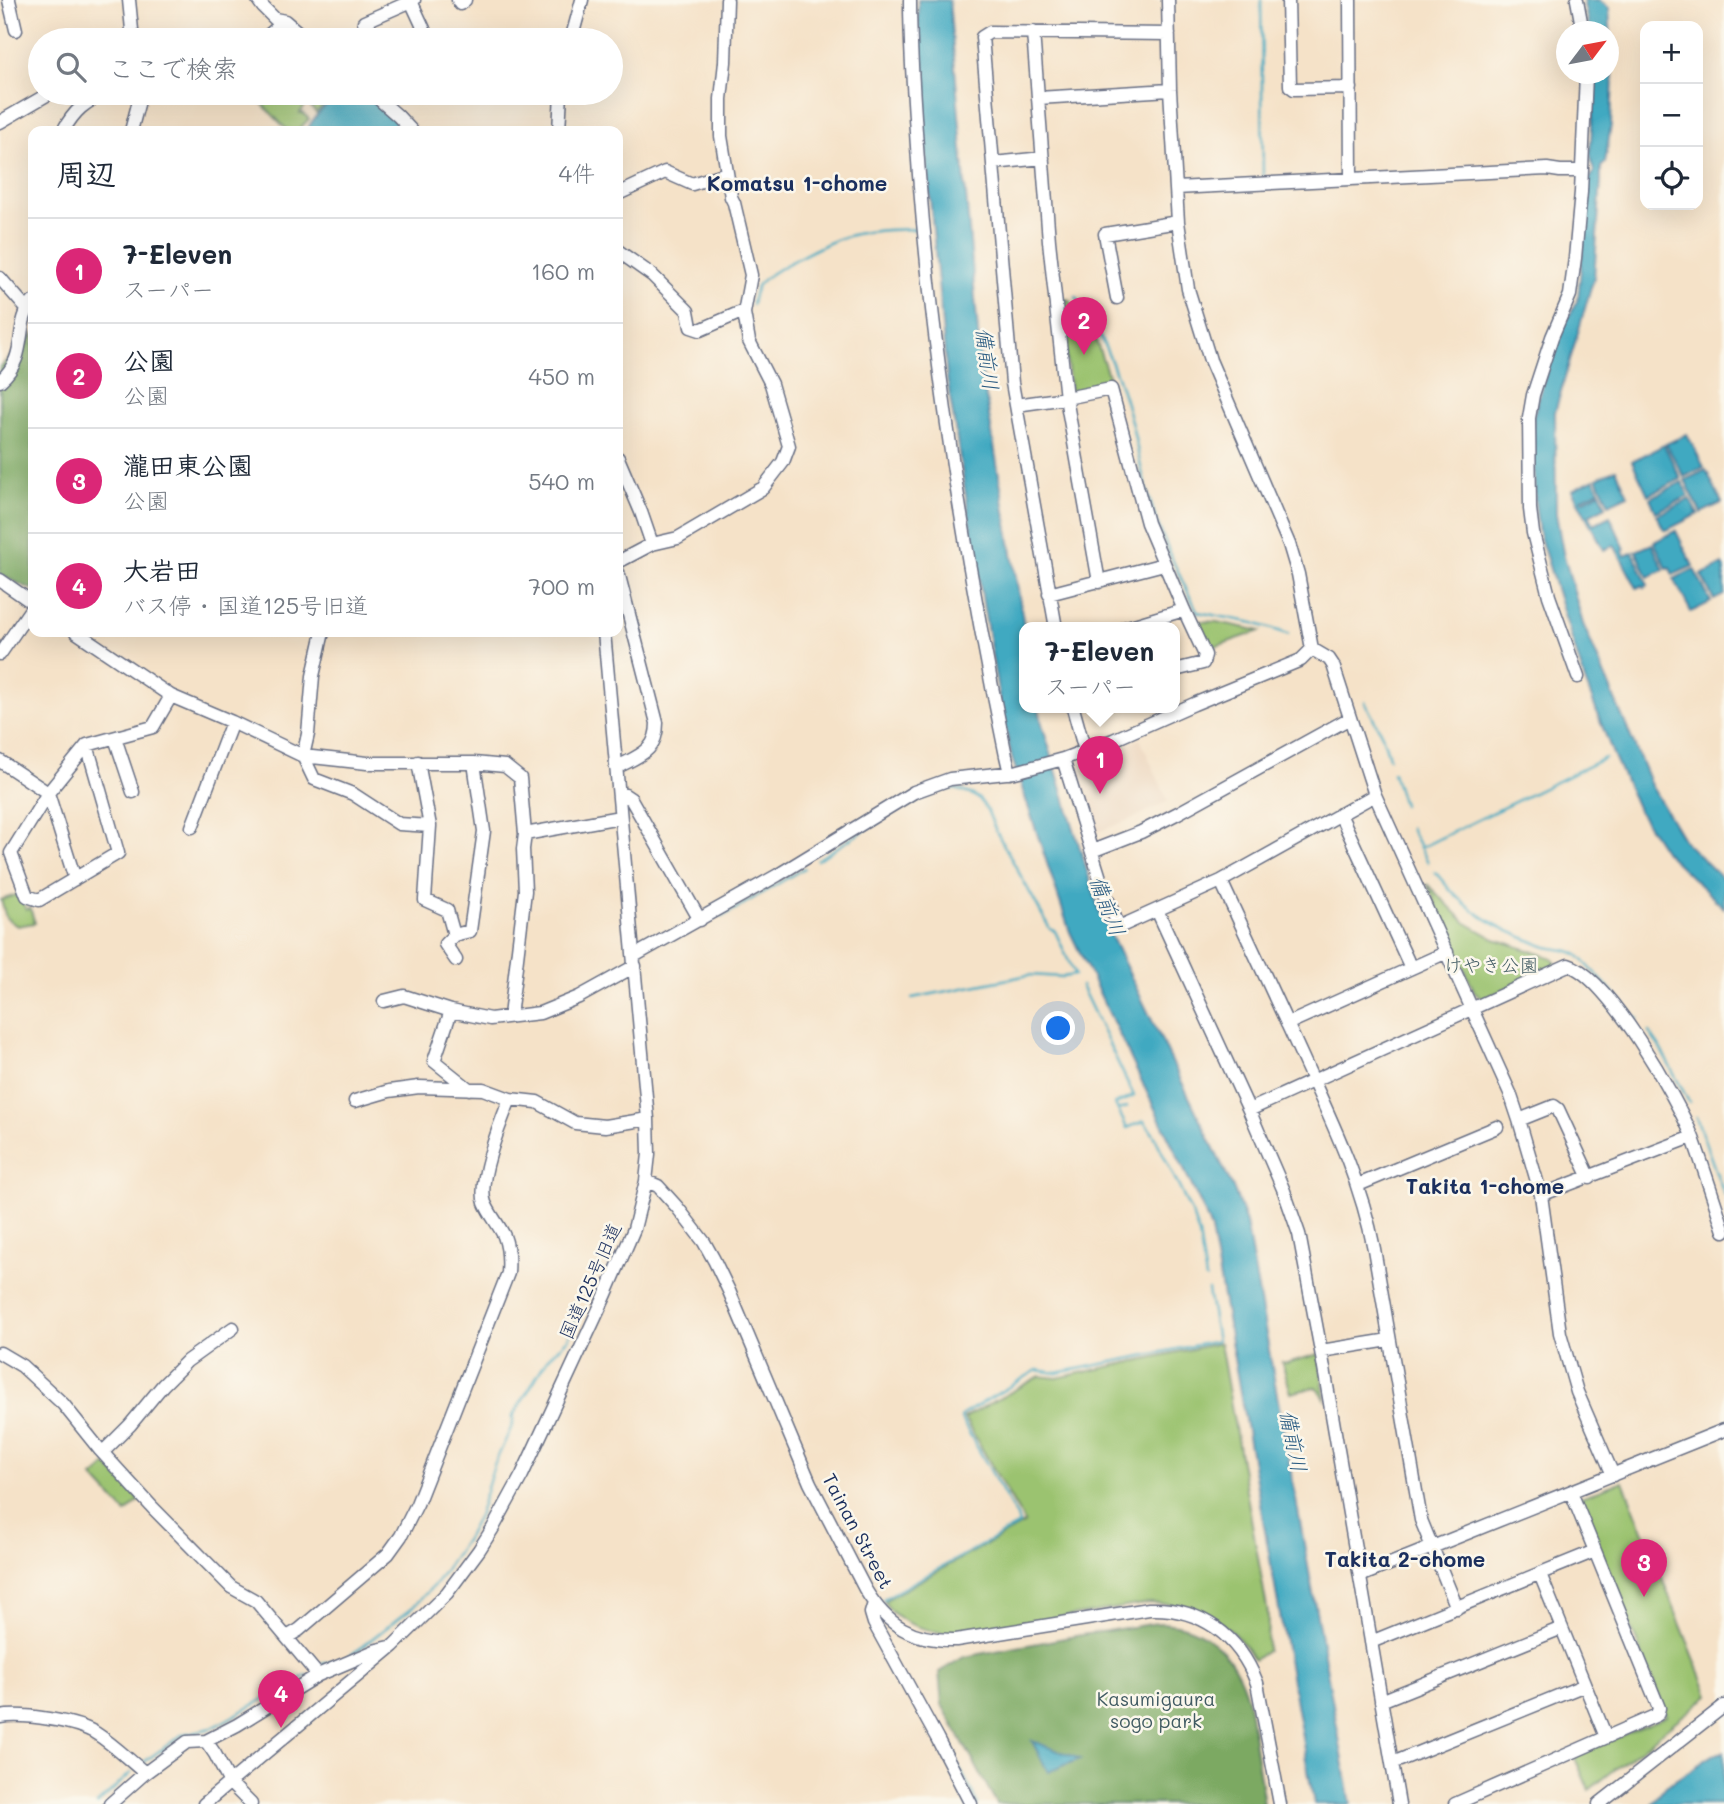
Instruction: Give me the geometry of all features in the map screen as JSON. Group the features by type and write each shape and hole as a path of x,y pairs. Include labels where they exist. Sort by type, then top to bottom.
{"street":[{"path":"9,0 16,30"},
{"path":"129,0 132,28"},
{"path":"258,0 275,19 285,21 293,28"},
{"path":"458,0 460,4 464,0"},
{"path":"574,28 582,0"},
{"path":"623,559 652,544 677,538 763,488 783,462 789,446 771,384 749,341 744,313 751,275 731,197 721,136 727,0"},
{"path":"910,0 911,73 937,358 979,625 1006,756 1012,772"},
{"path":"1168,0 1178,222 1184,270 1198,325 1289,544 1298,574 1312,649 1329,659 1333,666 1375,795 1510,1093 1541,1195 1560,1333 1577,1392 1614,1475"},
{"path":"1288,0 1290,86 1294,89 1350,88"},
{"path":"1350,0 1351,179"},
{"path":"1577,0 1581,21"},
{"path":"369,28 364,22 412,1 424,28"},
{"path":"277,28 285,21"},
{"path":"1055,622 1012,383 982,37 990,32 1169,34"},
{"path":"1033,32 1042,158 1066,398 1099,582"},
{"path":"1578,677 1549,596 1533,533 1530,509 1529,418 1533,395 1552,337 1570,295 1582,171 1586,84"},
{"path":"1038,98 1170,90"},
{"path":"0,122 29,105"},
{"path":"66,126 73,113 85,105"},
{"path":"132,126 138,105"},
{"path":"386,105 407,126"},
{"path":"559,126 560,105"},
{"path":"993,163 1042,158"},
{"path":"1176,188 1547,169 1582,171"},
{"path":"623,191 665,172 692,184 727,173"},
{"path":"1117,298 1105,234 1178,222"},
{"path":"623,255 652,275 688,311 691,327 700,330 744,313"},
{"path":"0,278 28,304"},
{"path":"0,381 17,361 28,314"},
{"path":"1016,405 1111,389 1147,523 1205,655 1203,663 1180,669"},
{"path":"623,470 652,544"},
{"path":"1049,594 1164,564"},
{"path":"0,580 28,601"},
{"path":"616,768 651,747 657,737 657,723 623,591"},
{"path":"1144,622 1184,610"},
{"path":"2,649 28,612"},
{"path":"83,637 171,696 303,756 367,763 505,765 520,778 525,834 525,891 510,1016"},
{"path":"322,637 313,676 308,734 303,756 314,779 353,794 399,824 430,826"},
{"name":"国道125号旧道","path":"204,1804 393,1646 447,1592 479,1550 508,1502 622,1259 638,1219 649,1154 648,1119 604,637"},
{"path":"1180,711 1301,660 1312,649"},
{"path":"87,745 118,853 39,900 27,896 11,853 48,793 87,745 153,727 171,696"},
{"path":"1074,713 1085,751"},
{"path":"384,1001 404,996 451,1011 490,1019 540,1013 579,997 699,920 914,792 950,779 1012,772 1061,759 1175,713"},
{"path":"1093,851 1141,832 1178,813 1350,718"},
{"path":"192,827 232,722"},
{"path":"115,738 132,793"},
{"path":"1061,759 1104,891 1119,927 1221,881 1375,795"},
{"path":"0,761 48,793 75,879"},
{"path":"418,762 430,826 425,900 447,910 454,935"},
{"path":"456,960 445,944 454,935 470,931 484,831 474,763"},
{"path":"619,794 631,799 699,920"},
{"path":"1340,814 1412,968"},
{"path":"525,834 620,817"},
{"path":"1221,881 1314,1082 1358,1185 1369,1223 1421,1520 1457,1608"},
{"path":"1157,910 1249,1110 1299,1234 1399,1804"},
{"path":"1287,1024 1447,952"},
{"path":"1249,1110 1568,965 1576,967 1611,1003 1668,1087 1692,1137 1724,1231"},
{"path":"451,1011 434,1061 469,1089"},
{"path":"355,1101 389,1091 419,1087 483,1089 510,1098 537,1102 575,1123 605,1126 648,1119"},
{"path":"287,1637 299,1630 388,1554 401,1536 417,1504 508,1273 509,1254 504,1237 483,1195 484,1180 510,1098"},
{"path":"1519,1120 1554,1106 1558,1109 1590,1178"},
{"path":"1358,1185 1497,1127"},
{"path":"1541,1195 1692,1137"},
{"name":"Tainan Street","path":"646,1181 658,1186 704,1242 729,1291 810,1483 874,1602 890,1620 912,1634 939,1640 956,1640 1149,1609 1174,1610 1188,1614 1213,1626 1235,1644 1245,1658 1257,1683 1280,1804"},
{"path":"103,1452 187,1361 233,1328"},
{"path":"1321,1351 1389,1340"},
{"path":"0,1353 22,1366 63,1404 153,1507 222,1578 231,1587 256,1601 318,1675"},
{"path":"1360,1576 1724,1430"},
{"path":"1455,1804 1657,1715 1659,1709 1571,1492"},
{"path":"1371,1642 1595,1551"},
{"path":"1540,1574 1606,1737"},
{"path":"874,1602 871,1613 874,1623 971,1804"},
{"path":"1381,1701 1562,1628"},
{"path":"110,1804 145,1773 187,1742 206,1741 318,1675 393,1646"},
{"path":"1393,1762 1585,1685"},
{"path":"1599,1804 1724,1706"},
{"path":"0,1717 37,1716 85,1728 145,1773"},
{"path":"206,1741 230,1783 251,1804"}],"shaded area":[{"path":"1140,739 1168,801 1095,833 1075,768"}],"green space":[{"path":"263,105 306,105 300,113 309,119 302,126 283,126"},
{"path":"310,105 324,105 316,113"},
{"path":"1068,299 1091,327 1112,386 1073,392 1070,389 1060,301"},
{"path":"28,339 28,588 0,575 0,367"},
{"path":"1195,621 1218,622 1260,631 1208,649"},
{"name":"けやき公園","path":"1427,884 1465,922 1495,939 1553,958 1556,965 1483,999 1475,993"},
{"path":"19,894 26,910 30,908 35,923 17,926 6,918 1,900"},
{"path":"1220,1343 1268,1614 1267,1651 1254,1660 1239,1639 1219,1622 1197,1611 1162,1604 1150,1603 959,1634 917,1627 890,1610 884,1602 887,1599 1025,1523 964,1418 1040,1376 1057,1378"},
{"path":"1319,1354 1325,1399 1316,1387 1291,1393 1282,1362"},
{"path":"107,1465 140,1500 126,1513 93,1477"},
{"path":"1623,1481 1709,1695 1589,1790 1574,1756 1667,1716 1578,1498"},
{"name":"Kasumigaura sogo park","path":"1157,1623 1173,1624 1200,1633 1223,1651 1232,1663 1248,1703 1264,1804 997,1804 942,1705 939,1672 964,1657"}],"water":[{"path":"918,0 949,0 981,367 1023,622 1019,622 1019,713 1040,713 1100,913 1235,1192 1246,1223 1351,1804 1314,1804 1211,1230 1070,932 1012,758 984,609 947,378 920,91"},
{"path":"1583,0 1599,0 1609,8 1610,21 1588,21"},
{"path":"1595,84 1613,84 1611,125 1605,163 1601,167 1594,277 1555,412 1556,514 1563,552 1583,624 1652,787 1684,841 1724,880 1724,908 1665,852 1639,812 1585,681 1539,534 1535,504 1533,417 1555,343 1578,299 1589,180 1594,172 1590,153"},
{"path":"328,105 381,105 403,126 310,126"},
{"path":"1687,434 1704,467 1684,477 1666,444"},
{"path":"1664,445 1681,479 1648,495 1632,461"},
{"path":"1616,469 1628,495 1609,504 1597,478"},
{"path":"1706,470 1722,503 1701,513 1685,480"},
{"path":"1594,479 1599,490 1581,499 1583,501 1600,492 1606,506 1589,515 1594,524 1610,516 1625,549 1625,556 1633,552 1648,585 1644,588 1643,585 1637,588 1614,545 1604,550 1572,490"},
{"path":"1682,482 1689,496 1656,512 1650,498"},
{"path":"1690,499 1698,514 1667,530 1663,528 1657,515"},
{"path":"1676,531 1693,566 1673,575 1670,568 1667,569 1654,542"},
{"path":"1652,544 1664,570 1648,577 1636,551"},
{"path":"1722,565 1724,595 1714,600 1701,575"},
{"path":"1694,569 1711,602 1691,612 1674,579"},
{"path":"1032,1741 1080,1759 1048,1772"},
{"path":"1724,1752 1724,1804 1652,1804 1666,1786 1715,1754"}],"waterway":[{"path":"1261,0 1263,177"},
{"path":"752,305 758,285 764,279 825,245 861,233 915,229"},
{"path":"1076,296 1093,323 1114,368 1129,414 1154,513 1198,612 1254,623 1288,634"},
{"path":"1365,702 1382,735 1389,757"},
{"path":"1420,848 1605,758"},
{"path":"1393,773 1403,805"},
{"path":"817,860 892,813 943,789 956,789 973,795 988,812 1050,929 1055,931 1075,975"},
{"path":"1410,828 1428,862"},
{"path":"722,917 804,868"},
{"path":"1435,872 1464,902 1496,925 1541,945 1578,955 1638,1019"},
{"path":"912,998 1029,975 1074,975"},
{"path":"1081,986 1134,1096 1115,1104 1127,1128 1144,1121 1154,1135 1192,1214 1199,1235 1206,1279"},
{"path":"1649,1032 1689,1102"},
{"path":"1118,1110 1127,1107"},
{"path":"1696,1117 1724,1194"},
{"path":"883,1599 1019,1525 961,1419 962,1415 1037,1370 1057,1373 1217,1341 1208,1290"},
{"path":"351,1655 413,1607 436,1583 466,1539 479,1514 494,1465 513,1424 513,1416 548,1358 568,1339 579,1310"},
{"path":"318,1665 335,1661"},
{"path":"144,1762 183,1734 212,1728 307,1675"},
{"path":"947,1744 978,1804"},
{"path":"97,1804 131,1773"}],"place":[{"name":"公園","path":"1084,355"},
{"name":"7-Eleven","path":"1100,794"},
{"name":"瀧田東公園","path":"1644,1597"},
{"name":"大岩田","path":"281,1728"}],"district":[{"name":"Komatsu 1-chome","path":"797,184"},
{"name":"Takita 1-chome","path":"1485,1187"},
{"name":"Takita 2-chome","path":"1405,1560"}],"water label":[{"name":"備前川","path":"987,359"},
{"name":"備前川","path":"1107,906"},
{"name":"備前川","path":"1293,1441"}]}
